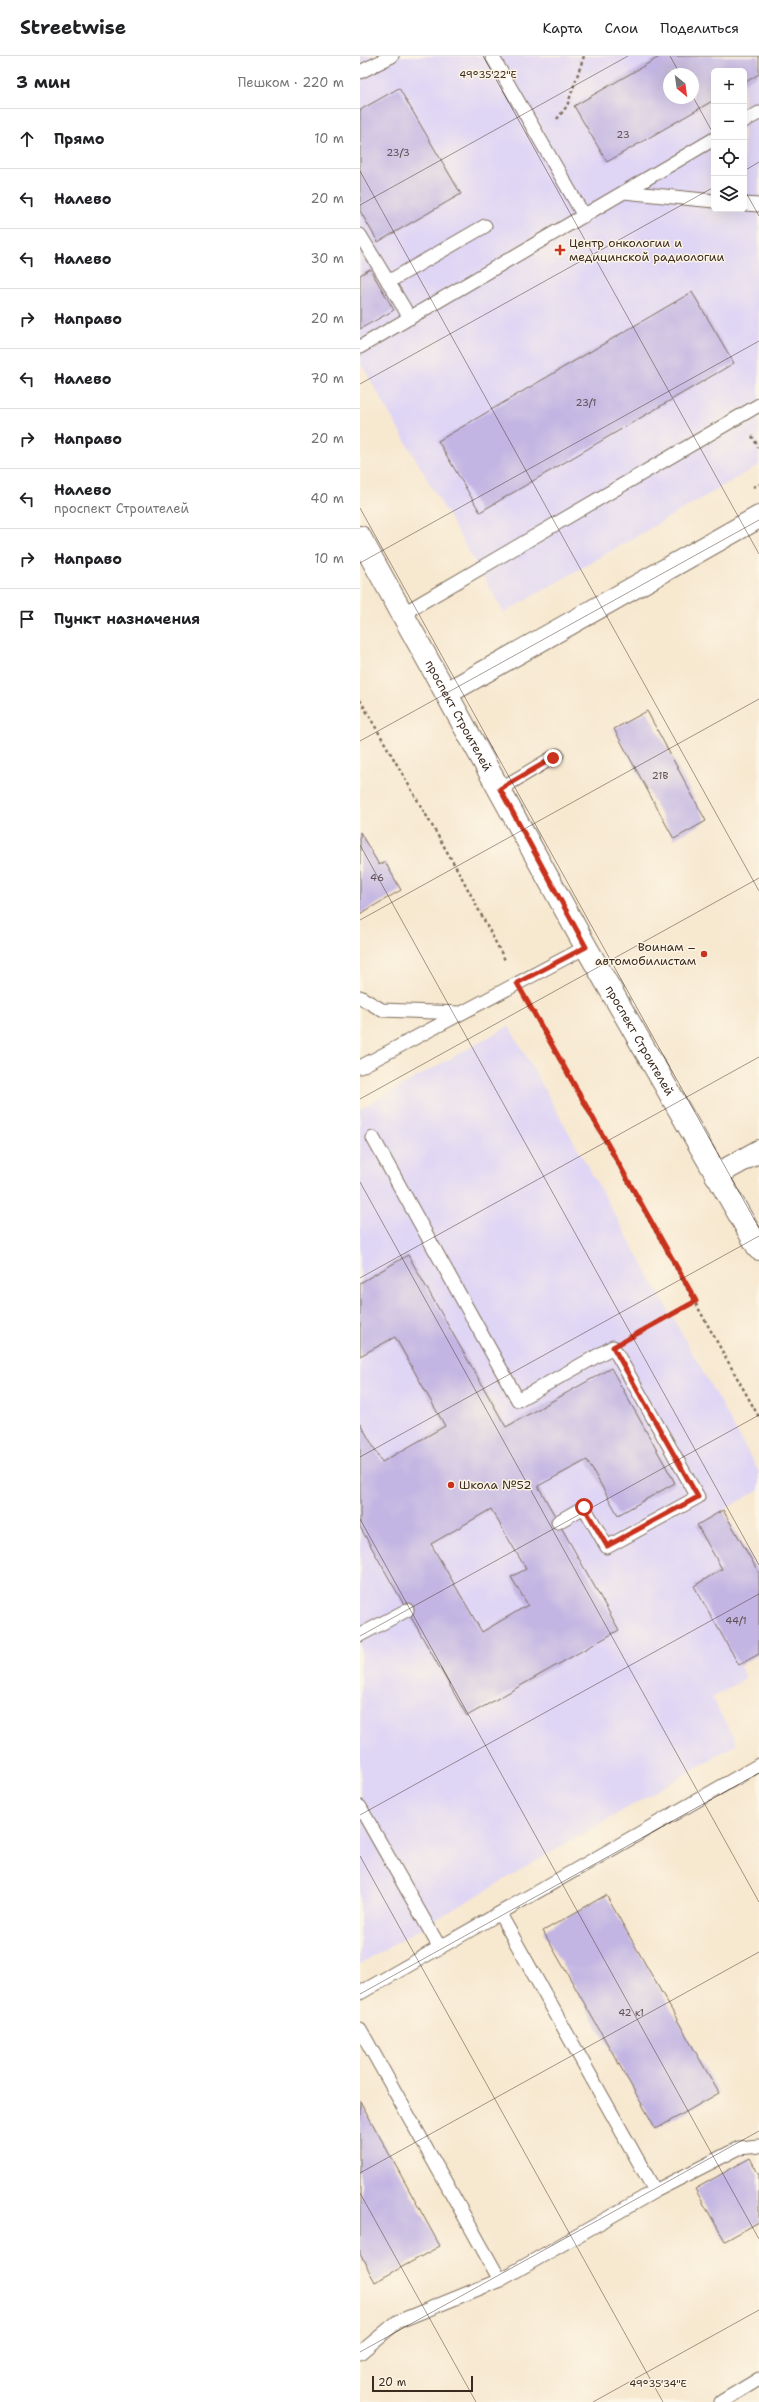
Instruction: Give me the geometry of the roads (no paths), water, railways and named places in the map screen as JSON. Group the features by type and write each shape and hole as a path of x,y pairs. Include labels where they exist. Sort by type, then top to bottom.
{"main road":[{"path":"447,693 759,517"},
{"name":"проспект Строителей","path":"360,537 586,947 759,1249"},
{"path":"716,1175 759,1151"}],"lane":[{"path":"360,72 392,56"},
{"path":"492,56 584,216"},
{"path":"747,119 759,112"},
{"path":"360,347 712,140"},
{"path":"624,192 711,201"},
{"path":"747,204 759,205"},
{"path":"388,282 485,226"},
{"path":"360,235 410,318"},
{"path":"402,614 759,405"},
{"path":"500,789 557,755"},
{"path":"360,1068 460,1013 586,947"},
{"path":"360,997 382,1010 460,1013"},
{"path":"373,1138 518,1400 613,1347 698,1497 607,1546 584,1507 558,1522"},
{"path":"360,1634 407,1610"},
{"path":"360,1993 758,1767"},
{"path":"360,1807 440,1948"},
{"path":"500,1914 655,2191"},
{"path":"360,2029 500,2280"},
{"path":"360,2353 397,2322 500,2280 655,2191 739,2148 759,2146"},
{"path":"721,2402 759,2379"}],"place":[{"name":"Центр онкологии и медицинской радиологии","path":"560,250"},
{"name":"Воинам – автомобилистам","path":"704,954"},
{"name":"Школа №52","path":"451,1485"}]}
